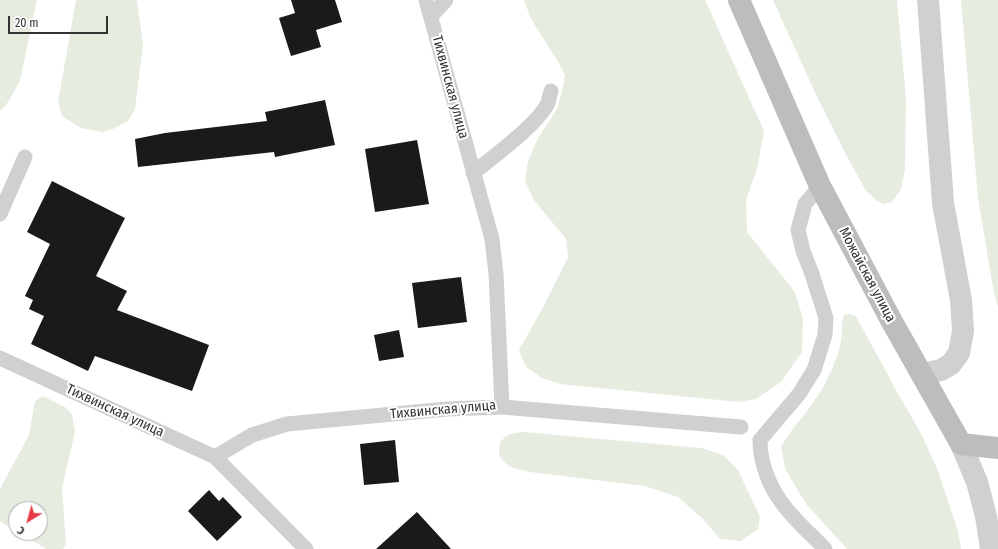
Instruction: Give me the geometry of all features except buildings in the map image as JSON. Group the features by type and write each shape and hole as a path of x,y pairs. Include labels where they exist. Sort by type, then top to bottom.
{"main road":[{"name":"Можайская улица","path":"739,0 820,186 891,320 961,444"},
{"path":"961,444 998,448"}],"street":[{"path":"922,374 941,370 951,364 959,353 963,331 961,300 943,204 928,0"},
{"name":"Можайская улица","path":"961,444 977,482 986,516 991,549"}],"lane":[{"name":"Тихвинская улица","path":"0,358 215,457 252,435 287,424 447,408 502,407 496,274 492,240 426,0"},
{"path":"431,16 446,0"},
{"path":"473,173 519,135 540,115 548,103 551,91"},
{"path":"0,214 25,157"},
{"path":"820,186 805,204 798,230 803,251 826,318 825,335 814,370 799,394 760,440 760,451 768,479 782,503 825,549"},
{"path":"502,407 741,427"},
{"path":"215,457 306,549"}],"shaded area":[{"path":"0,0 37,0 20,81 5,107 0,111"},
{"path":"76,0 137,0 143,45 135,109 128,121 113,129 102,132 81,128 62,116 58,102"},
{"path":"524,0 705,0 764,131 757,169 746,200 747,232 795,292 803,319 802,352 781,382 756,399 739,402 560,384 542,378 526,367 519,350 542,309 568,257 566,239 533,199 525,180 528,161 538,138 557,109 565,75 531,19"},
{"path":"773,0 897,0 906,99 905,169 901,189 892,202 884,204 877,201 866,191 817,97"},
{"path":"961,0 998,0 998,308 993,288 978,198"},
{"path":"845,314 856,316 923,437 938,471 958,531 961,549 847,549 807,505 785,468 781,446 819,394 833,367 842,338 843,317"},
{"path":"43,396 65,407 72,414 75,432 62,488 66,544 63,549 46,549 33,541 48,541 48,501 8,501 8,526 0,521 0,489 29,435 35,401"},
{"path":"523,432 701,448 723,455 738,470 760,517 758,529 741,541 720,539 703,519 678,497 645,486 530,472 513,468 504,462 500,456 499,446 502,440 507,436 513,433"}]}
